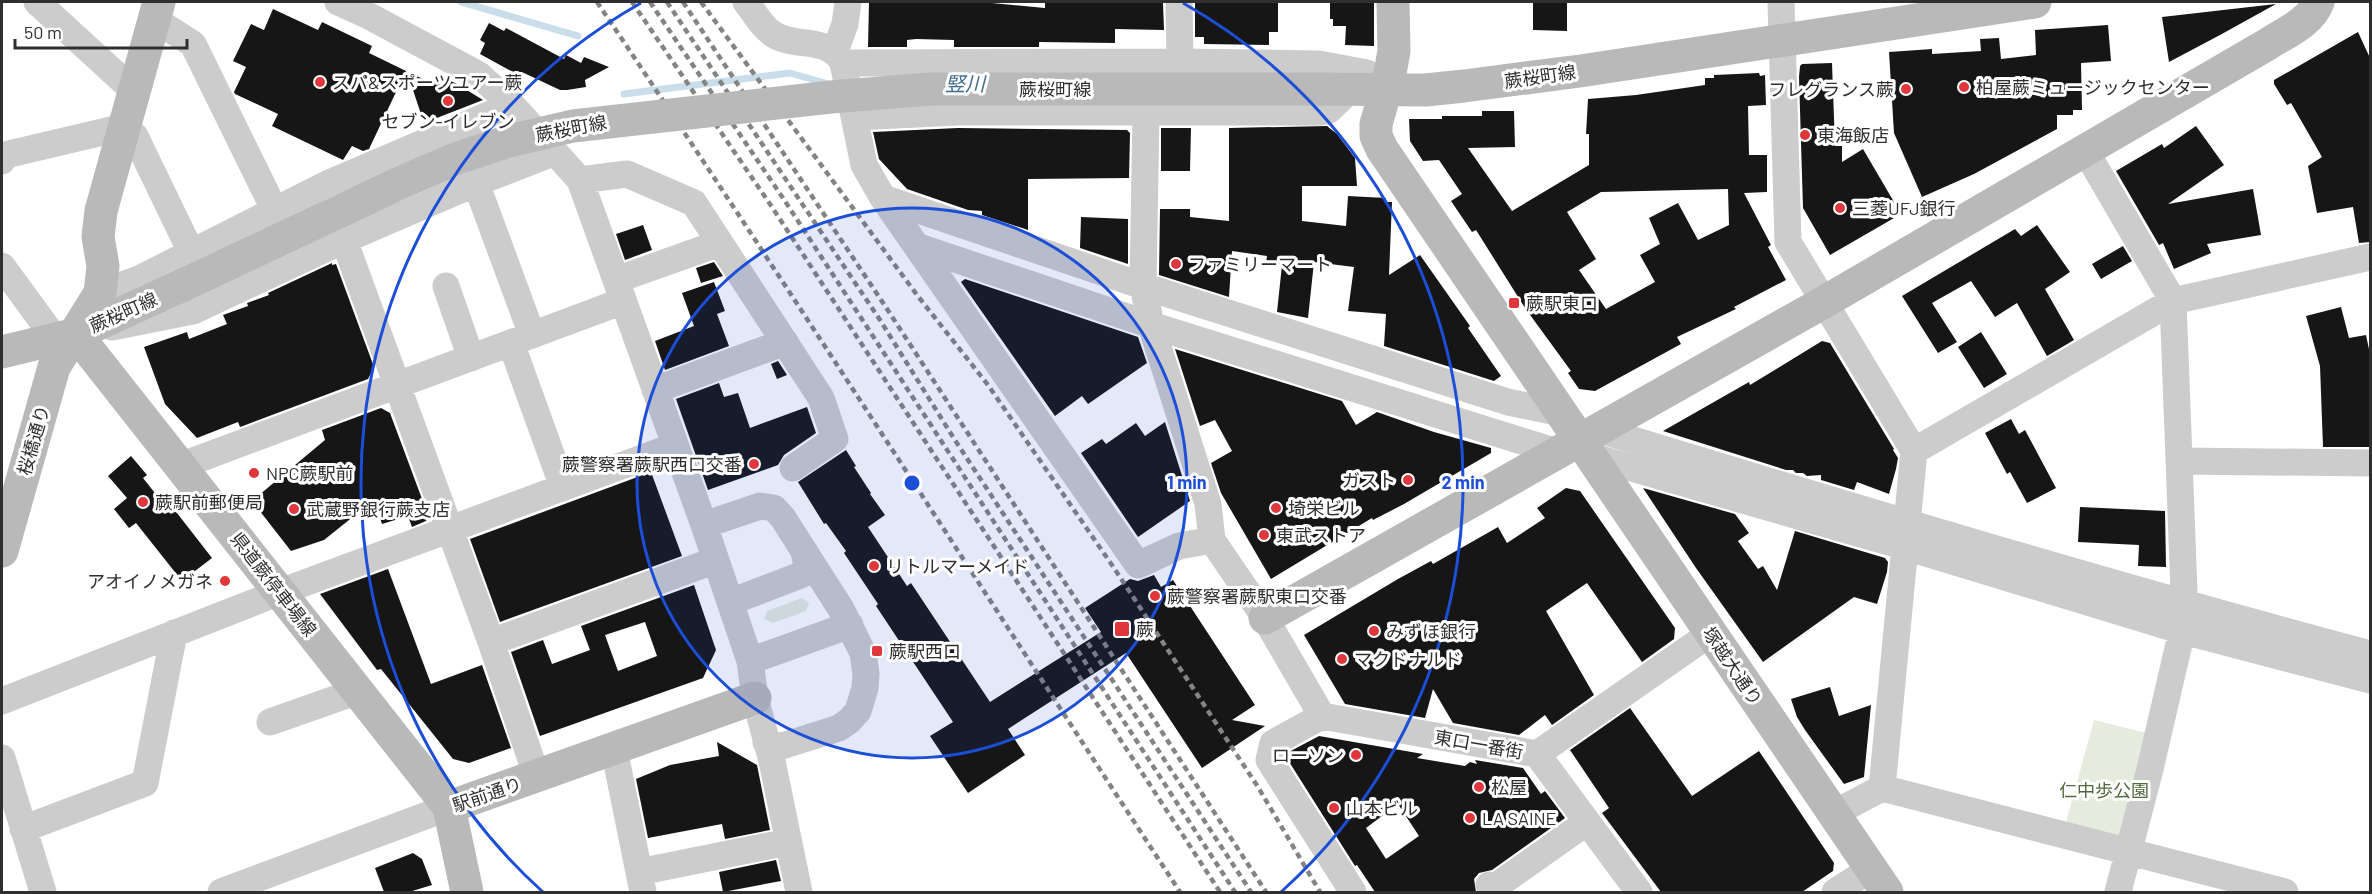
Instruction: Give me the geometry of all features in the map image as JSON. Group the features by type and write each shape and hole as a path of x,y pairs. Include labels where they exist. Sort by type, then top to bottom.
{"main road":[{"name":"塚越大通り","path":"1393,2 1394,51 1376,124 1376,136 1382,149 1879,881"},
{"name":"蕨桜町線","path":"2,352 66,337 458,158 505,142 573,126 819,98 930,89 1384,90 1464,86 1990,5 2036,2"},
{"path":"1265,618 1582,445 2268,44 2307,18 2318,2"},
{"path":"100,293 103,266 98,237 101,211 156,10"},
{"name":"桜橋通り","path":"2,551 54,367 66,337 100,293"},
{"name":"県道蕨停車場線","path":"66,337 180,465 449,807"},
{"name":"駅前通り","path":"449,807 755,698"},
{"path":"449,807 467,892"}],"street":[{"path":"37,2 134,91"},
{"path":"338,2 372,9 479,75 512,105 553,153 580,180 704,525 750,661 755,698 772,761 799,892"},
{"path":"746,2 767,29 776,36 821,44 839,57 1319,64 1367,73 1384,90"},
{"path":"848,2 839,57 855,117 864,165 883,198 1138,565 1179,546 1212,540"},
{"path":"1179,2 1179,62"},
{"path":"1781,2 1788,242 1826,301 1914,451 1882,789"},
{"path":"156,10 193,44 274,209"},
{"path":"855,117 958,112 1320,112 1329,110 1335,90"},
{"path":"100,293 139,279 337,179 512,105"},
{"path":"1146,113 1143,285 1152,325 1208,504 1212,540 1265,618 1322,716 1273,743 1269,760 1353,892"},
{"path":"2,161 4,155 124,127 135,136 191,252"},
{"path":"2085,150 2173,301 2184,618 2130,851 2118,892"},
{"path":"2,266 66,337 193,311 344,240 476,183 553,153"},
{"path":"580,180 627,174 694,202 821,398 835,440 793,468"},
{"path":"476,183 563,487"},
{"path":"883,198 1143,285 1508,402 1561,413"},
{"path":"344,240 491,642 537,777"},
{"path":"180,465 521,339 720,243"},
{"path":"919,247 1152,325 1907,536 2184,618 2370,680"},
{"path":"1914,451 2173,301 2370,257"},
{"path":"446,286 471,358"},
{"path":"655,390 784,342"},
{"path":"2,701 280,592 675,446"},
{"path":"2179,461 2370,463"},
{"path":"704,525 752,508 767,506 779,512 837,602 860,645 865,663 865,688 858,711 849,721 838,728 782,746 766,742"},
{"path":"730,602 801,575 807,567 804,551"},
{"path":"491,642 716,560"},
{"path":"2184,618 2370,654"},
{"path":"750,661 850,625"},
{"path":"23,829 145,783 174,633"},
{"path":"1537,754 1711,633"},
{"path":"270,722 358,691"},
{"name":"東口一番街","path":"1322,716 1537,754 1640,892"},
{"path":"614,749 641,882 788,842"},
{"path":"2,758 43,892"},
{"path":"1833,814 1882,789 2285,892"},
{"name":"駅前通り","path":"221,892 449,807"},
{"path":"1489,885 1492,889 1587,822"},
{"path":"1835,892 1879,881"}],"green space":[{"path":"802,598 809,603 806,611 773,623 764,619 767,611"},
{"name":"仁中歩公園","path":"2094,720 2146,733 2120,836 2066,822"}],"building":[{"path":"869,2 992,3 1045,8 1045,2 1163,3 1164,30 1115,29 1115,43 1039,42 1039,47 954,47 954,40 916,39 907,40 907,47 868,47"},
{"path":"1195,2 1278,2 1278,32 1269,32 1269,45 1204,44 1204,37 1195,37"},
{"path":"1330,2 1374,3 1374,46 1345,45 1346,26 1333,26 1333,19 1330,19"},
{"path":"1533,2 1567,2 1567,31 1533,30"},
{"path":"2276,4 2220,35 2169,62 2162,17"},
{"name":"スパ&スポーツユアー蕨","path":"273,9 318,30 322,22 372,46 369,53 406,71 369,149 363,151 352,146 343,160 272,126 278,114 235,94 246,67 233,61 251,24 264,30"},
{"path":"489,23 504,31 506,28 564,59 566,55 581,63 584,57 609,67 585,80 586,87 567,90 560,90 524,73 522,77 480,54 485,43 480,40"},
{"path":"2108,25 2111,61 2081,63 2082,110 2073,110 2073,115 2057,115 2057,129 1974,174 1922,197 1894,133 1889,52 1932,49 1932,54 1981,51 1980,39 1999,38 2001,59 2036,55 2035,30"},
{"path":"2358,32 2370,58 2370,242 2359,243 2353,207 2317,213 2308,166 2322,157 2291,103 2287,105 2274,84 2274,80"},
{"path":"1832,63 1835,146 1842,146 1842,162 1863,149 1901,214 1830,255 1803,208 1799,77 1802,64"},
{"name":"セブン-イレブン","path":"407,72 428,81 440,76 483,100 424,123"},
{"path":"1759,73 1760,76 1765,75 1766,105 1748,106 1749,155 1767,155 1767,192 1744,193 1771,245 1768,247 1786,280 1734,307 1736,309 1677,337 1681,344 1595,391 1579,389 1568,373 1571,371 1525,308 1476,230 1472,232 1451,201 1462,194 1439,160 1423,161 1410,141 1409,119 1482,116 1482,111 1514,111 1515,147 1468,148 1512,211 1589,165 1589,134 1586,134 1588,99 1705,85 1705,78 1714,78 1714,75","holes":["1728,189 1729,225 1698,240 1678,203 1649,218 1660,244 1640,255 1655,282 1606,309 1579,270 1596,259 1567,212 1601,192"]},
{"path":"1327,126 1337,134 1355,158 1357,186 1302,186 1302,221 1346,226 1348,196 1386,198 1386,202 1392,202 1389,275 1420,255 1470,326 1468,328 1501,376 1494,381 1384,346 1386,314 1348,311 1354,267 1314,262 1308,318 1277,312 1282,265 1266,263 1267,256 1232,251 1229,297 1159,275 1160,209 1190,209 1190,217 1229,221 1229,128"},
{"path":"2196,126 2224,165 2168,204 2253,189 2261,235 2207,244 2211,253 2174,269 2163,243 2159,245 2116,171 2162,144 2164,148"},
{"path":"958,128 1127,130 1130,133 1129,178 1028,179 1028,230 982,215 982,211 968,210 907,189 879,159 873,132"},
{"path":"1161,128 1191,128 1190,171 1161,171"},
{"path":"1081,217 1128,219 1128,264 1080,248"},
{"path":"643,225 652,250 625,260 616,234"},
{"path":"2037,225 2070,272 2045,289 2074,340 2047,356 2017,303 1995,317 1971,281 1932,303 1957,342 1938,353 1902,296 2015,229 2021,236"},
{"path":"2123,246 2132,261 2101,279 2092,264"},
{"path":"714,262 723,276 701,283 696,268"},
{"path":"332,263 332,265 336,264 374,367 368,379 243,426 240,427 238,422 197,438 165,404 144,347 187,332 189,339 227,324 223,315 248,306 247,303 269,295 268,293"},
{"path":"965,279 1138,337 1147,363 1088,404 1082,396 1055,416 961,282"},
{"path":"714,282 725,311 717,314 729,346 665,370 655,341 694,326 682,293"},
{"path":"2341,307 2349,338 2366,335 2370,354 2370,447 2323,447 2320,366 2306,316"},
{"path":"1981,332 2007,374 1984,388 1958,347"},
{"path":"1822,341 1830,343 1898,458 1889,494 1857,482 1854,490 1821,480 1821,475 1807,476 1803,473 1796,473 1793,470 1786,470 1663,431 1749,382 1750,385"},
{"path":"1175,349 1342,401 1356,425 1377,412 1434,432 1491,448 1491,453 1404,504 1373,520 1372,518 1271,579 1221,493 1211,463 1232,451 1215,420 1200,426"},
{"path":"778,361 787,375 777,379 771,364"},
{"path":"719,383 724,397 738,393 750,428 807,407 816,433 784,455 778,465 708,490 676,399"},
{"path":"381,408 390,413 428,515 426,521 412,527 408,516 382,524 374,500 324,540 291,551 252,501 325,440 322,430"},
{"path":"2011,419 2019,434 2025,430 2056,488 2027,503 2010,472 2007,474 1985,433"},
{"path":"1165,422 1190,501 1138,537 1081,453 1102,439 1106,444 1136,423 1145,436"},
{"path":"846,450 870,494 885,515 868,527 907,586 911,583 990,702 1101,632 1085,608 1130,579 1138,581 1154,575 1161,587 1173,580 1255,705 1232,720 1265,726 1202,768 1126,653 1008,729 1025,755 968,793 930,736 953,722 876,606 878,604 844,553 846,551 826,523 824,524 798,482"},
{"path":"131,456 147,475 143,478 166,507 170,504 212,558 182,581 136,523 129,528 114,509 127,498 108,476"},
{"path":"651,472 682,556 500,622 470,539"},
{"path":"1566,488 1580,491 1675,628 1674,639 1642,662 1587,583 1546,611 1594,695 1552,725 1545,715 1519,735 1453,723 1433,689 1425,718 1345,704 1304,635 1398,579 1431,561 1433,564 1498,527 1507,543 1545,518 1537,508"},
{"path":"1643,488 1735,514 1749,533 1738,541 1758,569 1763,566 1777,590 1795,531 1885,558 1888,562 1887,572 1877,604 1854,597 1763,662"},
{"path":"2080,507 2165,511 2166,567 2138,566 2139,545 2078,542"},
{"path":"388,569 431,684 482,665 511,748 469,763 453,759 381,669 377,670 320,594"},
{"path":"694,585 716,650 703,678 540,736 511,652 543,640 552,664 590,650 581,626","holes":["645,622 657,656 618,671 605,635"]},
{"path":"1830,687 1839,716 1871,705 1864,777 1844,784 1805,730 1797,717 1791,699"},
{"path":"1630,708 1692,796 1759,751 1834,863 1833,871 1802,892 1661,892 1602,813 1609,808 1570,750"},
{"path":"1319,736 1423,754 1417,758 1465,766 1470,762 1477,764 1475,760 1523,768 1541,794 1545,791 1565,818 1492,870 1479,873 1474,879 1476,892 1375,892 1357,865 1355,866 1286,757 1287,753","holes":["1398,804 1419,836 1386,859 1366,828"]},
{"path":"717,742 757,765 770,830 725,839 722,824 648,838 636,779 670,765 719,756"},
{"path":"413,853 422,859 432,885 409,892 384,892 375,868"},
{"path":"776,860 781,881 723,892 719,872"}],"waterway":[{"name":"竪川","path":"461,2 578,36"},
{"name":"竪川","path":"624,94 790,73 825,83"}],"railway":[{"path":"597,2 1180,892"},
{"path":"632,2 772,207 1220,892"},
{"path":"650,2 783,198 1235,892"},
{"path":"667,2 880,320 953,437 1251,892"},
{"path":"683,2 889,312 1266,892"},
{"path":"701,2 917,295 988,385 1114,568 1258,787 1320,892"}],"place":[{"name":"スパ&スポーツユアー蕨","path":"320,82"},
{"name":"柏屋蕨ミュージックセンター","path":"1964,87"},
{"name":"フレグランス蕨","path":"1906,89"},
{"name":"セブン-イレブン","path":"448,101"},
{"name":"東海飯店","path":"1805,135"},
{"name":"三菱UFJ銀行","path":"1840,208"},
{"name":"ファミリーマート","path":"1176,264"},
{"name":"蕨駅東口","path":"1514,303"},
{"name":"蕨警察署蕨駅西口交番","path":"754,464"},
{"name":"NPC蕨駅前","path":"254,473"},
{"name":"ガスト","path":"1408,480"},
{"name":"蕨駅前郵便局","path":"143,502"},
{"name":"埼栄ビル","path":"1276,508"},
{"name":"武蔵野銀行蕨支店","path":"294,509"},
{"name":"東武ストア","path":"1264,535"},
{"name":"リトルマーメイド","path":"874,566"},
{"name":"アオイノメガネ","path":"225,581"},
{"name":"蕨警察署蕨駅東口交番","path":"1155,596"},
{"name":"蕨","path":"1122,629"},
{"name":"みずほ銀行","path":"1374,631"},
{"name":"蕨駅西口","path":"877,651"},
{"name":"マクドナルド","path":"1342,659"},
{"name":"ローソン","path":"1356,755"},
{"name":"松屋","path":"1479,787"},
{"name":"山本ビル","path":"1334,808"},
{"name":"LA SAINE","path":"1470,818"}]}
